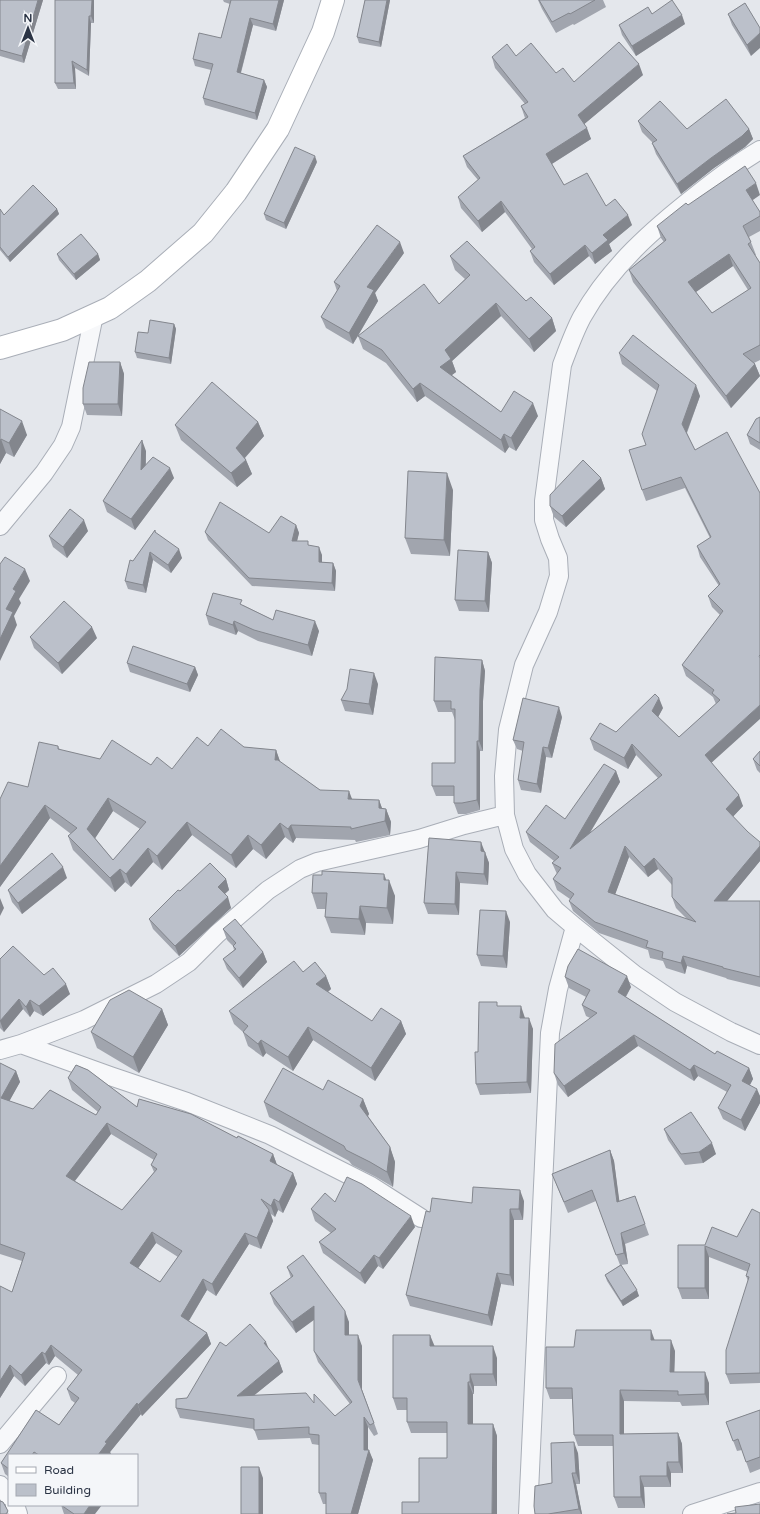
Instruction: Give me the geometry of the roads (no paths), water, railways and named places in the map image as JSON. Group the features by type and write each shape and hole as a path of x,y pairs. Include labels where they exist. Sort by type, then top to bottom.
{"main road":[{"path":"0,348 62,330 110,308 148,281 204,233 236,192 278,129 323,32 333,0"}],"street":[{"path":"760,150 737,164 663,221 625,258 601,287 582,318 570,344 562,365 544,501 544,520 558,558 559,576 548,612 524,665 508,730 504,776 505,815 514,849 528,874 555,910 635,974 675,1002 731,1032 760,1045"},
{"path":"0,526 44,474 63,445 71,427 94,315"},
{"path":"0,1050 21,1044 84,1020 156,984 189,962 217,934 268,890 300,869 317,862 419,839 464,825 505,815"},
{"path":"528,1514 550,1033 558,989 575,927"},
{"path":"21,1044 187,1102 270,1135 371,1186 421,1218"},
{"path":"0,1444 57,1376"},
{"path":"0,1485 8,1495"},
{"path":"692,1514 760,1492"}]}
